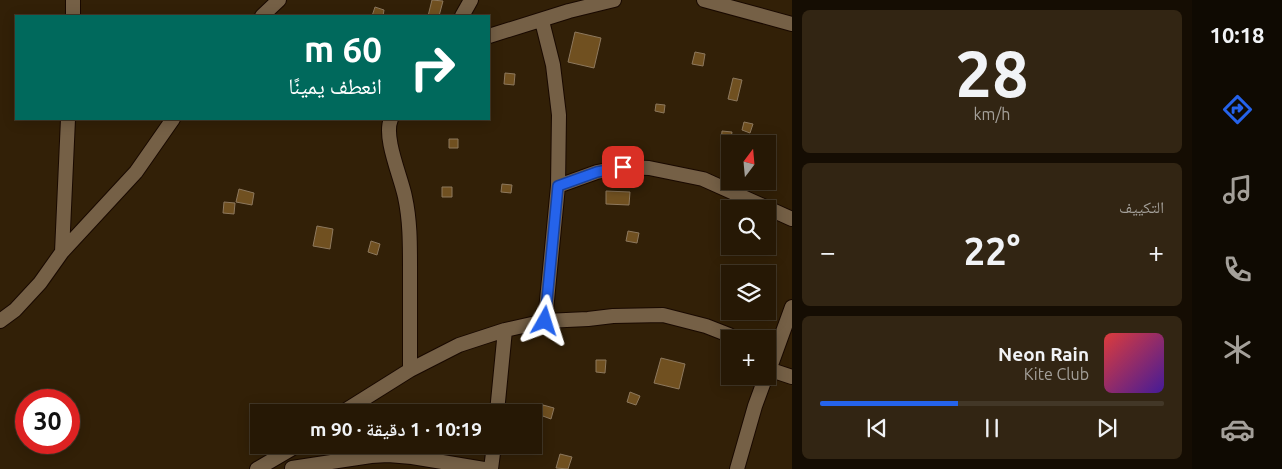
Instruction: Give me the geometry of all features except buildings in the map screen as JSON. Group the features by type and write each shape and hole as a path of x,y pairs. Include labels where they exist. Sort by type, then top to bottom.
{"street":[{"path":"73,0 73,15"},
{"path":"263,15 280,0"},
{"path":"463,15 471,0"},
{"path":"490,36 569,11 614,0"},
{"path":"704,0 792,24"},
{"path":"542,20 553,65 559,115 558,186 545,321"},
{"path":"62,252 68,120"},
{"path":"0,321 15,310 40,282 62,252 136,172 172,120"},
{"path":"390,120 388,125 390,141 405,198 409,224 410,370"},
{"path":"558,186 597,172 623,167 649,168 703,179 792,219"},
{"path":"776,349 792,307"},
{"path":"356,404 410,370 458,345 505,330 545,321 613,316 663,315 706,326 721,333"},
{"path":"498,404 505,330"},
{"path":"776,374 792,377"},
{"path":"737,469 762,385"},
{"path":"257,469 282,454"},
{"path":"295,454 292,469 388,455 484,469"},
{"path":"491,469 493,454"}],"route":[{"path":"545,321 558,186 597,172 623,167"}]}
